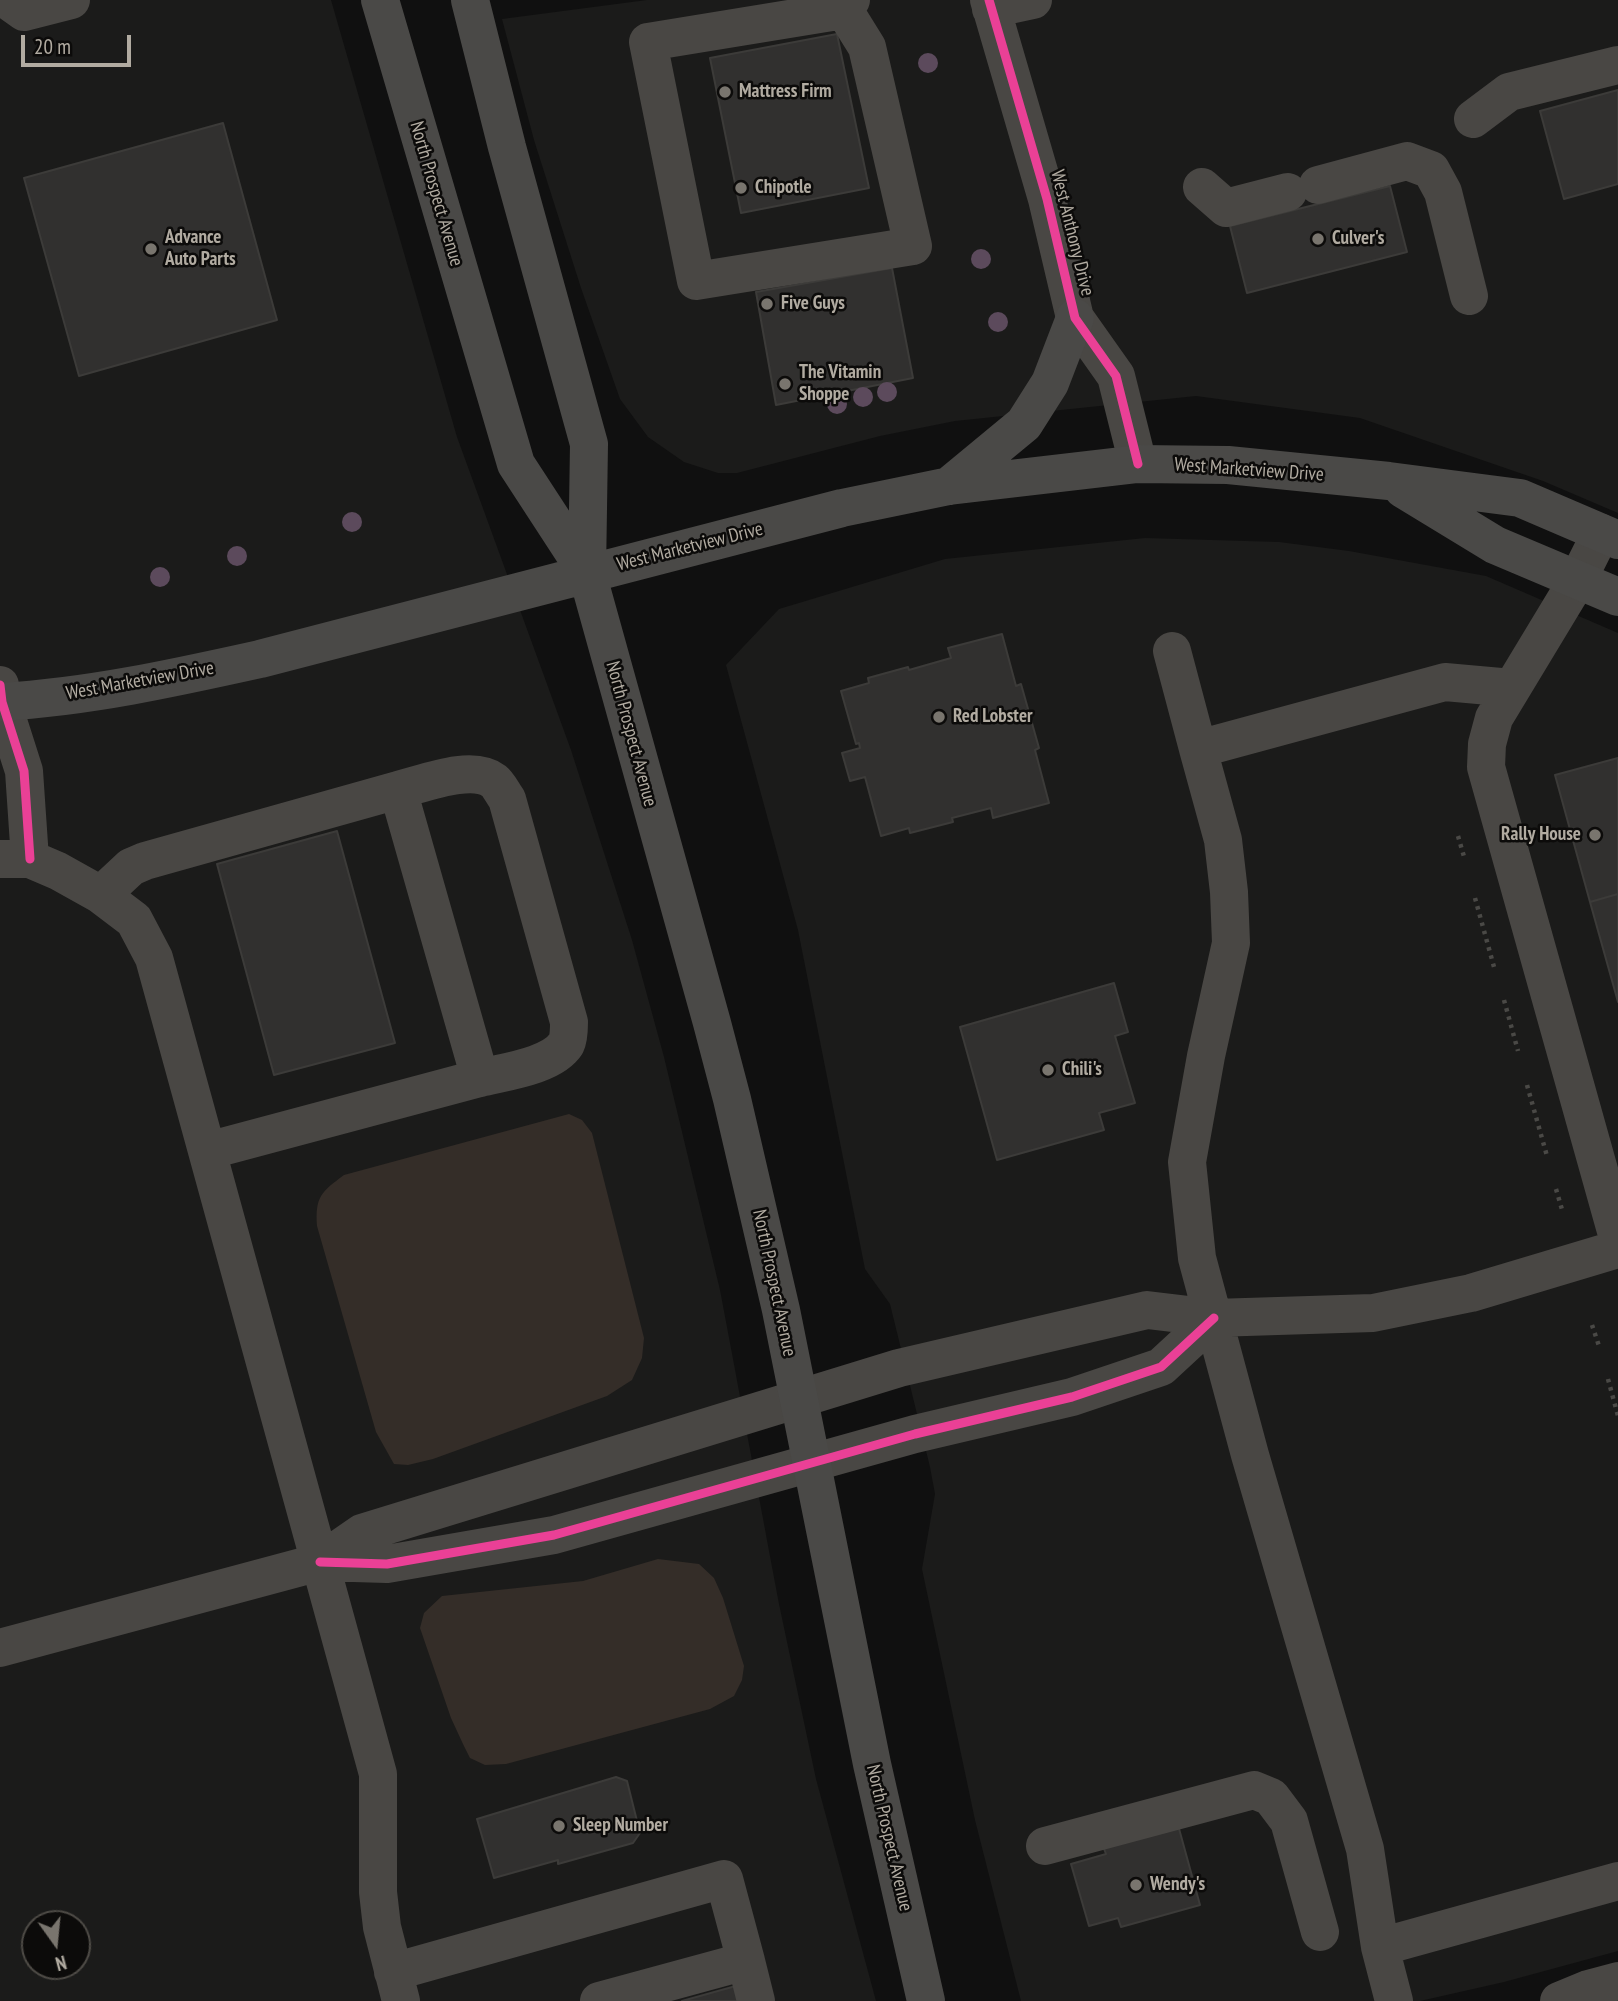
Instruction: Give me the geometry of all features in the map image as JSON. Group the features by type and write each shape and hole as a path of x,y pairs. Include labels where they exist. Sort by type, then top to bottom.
{"main road":[{"name":"North Prospect Avenue","path":"380,0 516,464 587,573"},
{"name":"North Prospect Avenue","path":"470,0 507,147 589,444 587,573 732,1099 781,1310 872,1763 926,2001"},
{"path":"949,486 1024,424 1050,383 1075,318"},
{"name":"West Marketview Drive","path":"0,699 76,694 183,676 260,659 842,508 949,486 1138,464 1228,465 1390,481 1520,498 1610,536"},
{"name":"West Marketview Drive","path":"1390,481 1495,545 1618,597"}],"street":[{"path":"7,0 24,12 71,0"},
{"path":"990,4 1034,0"},
{"name":"West Anthony Drive","path":"990,4 1047,199 1075,318 1116,376 1138,464"},
{"path":"848,5 867,47 913,246 696,281 648,42 848,5"},
{"path":"1474,119 1509,92 1618,65"},
{"path":"1202,187 1226,208 1408,161 1431,170 1443,192 1469,296"},
{"path":"1610,536 1577,579 1494,718 1487,744 1486,767 1618,1238"},
{"path":"1172,651 1223,840 1231,930 1231,943 1206,1056 1187,1162 1197,1258 1254,1468 1365,1849 1380,1947 1394,2001"},
{"path":"1198,748 1445,682 1512,688"},
{"path":"0,699 24,771 15,859 58,871 101,895 134,920 154,958 378,1774 378,1892 382,1927 397,1986 724,1878 756,2001"},
{"path":"101,895 131,867 145,861 460,774 480,774 494,782 507,799 569,1022 567,1042 554,1055 538,1063 207,1151"},
{"path":"398,790 480,1078"},
{"path":"320,1562 362,1533 913,1364 1147,1310 1214,1318 1373,1313 1471,1293 1618,1249"},
{"path":"0,1648 320,1562 387,1564 554,1535 915,1434 1072,1397 1161,1367 1214,1318"},
{"path":"1045,1846 1254,1790 1271,1797 1289,1821 1320,1932"},
{"path":"1380,1947 1618,1881"},
{"path":"599,2001 746,1961"},
{"path":"1559,2001 1618,1981"}],"path":[{"path":"1458,836 1465,860"},
{"path":"1475,898 1494,967"},
{"path":"1504,1000 1518,1051"},
{"path":"1527,1085 1547,1156"},
{"path":"1556,1189 1563,1213"},
{"path":"1592,1325 1599,1346"},
{"path":"1608,1379 1618,1416"}],"shaded area":[{"path":"0,0 331,0 457,437 571,750 632,940 664,1057 720,1290 779,1604 816,1779 876,2001 0,2001"},
{"path":"647,0 1618,0 1618,513 1543,481 1360,418 1196,396 955,421 880,436 737,473 718,473 684,462 648,437 620,399 534,140 502,19"},
{"path":"1145,538 1279,542 1349,551 1486,576 1618,633 1618,1951 1504,1982 1420,2001 1021,2001 975,1820 922,1569 935,1494 930,1467 890,1304 865,1269 798,930 726,665 779,609 945,559"},
{"path":"569,1114 582,1120 592,1133 644,1338 642,1358 632,1380 607,1396 433,1459 408,1465 394,1464 376,1432 317,1226 317,1208 321,1196 344,1175"},
{"path":"658,1559 699,1564 714,1578 744,1666 742,1680 734,1696 710,1709 506,1764 485,1765 470,1758 451,1718 420,1628 424,1613 442,1596 583,1581"}],"building":[{"path":"837,34 869,188 741,213 710,58"},
{"path":"1618,90 1618,184 1564,199 1540,111"},
{"name":"Advance Auto Parts","path":"223,123 277,320 79,376 24,178"},
{"name":"Culver's","path":"1390,186 1407,252 1247,293 1230,226"},
{"path":"892,268 913,378 776,405 756,292"},
{"name":"Red Lobster","path":"1002,634 1016,686 1021,684 1039,748 1035,750 1049,803 993,818 991,808 952,818 953,822 910,833 909,828 881,836 865,777 850,781 842,753 860,748 859,743 856,744 841,691 869,683 868,678 951,658 948,648"},
{"name":"Rally House","path":"1618,758 1618,894 1590,902 1555,775"},
{"path":"337,831 395,1043 274,1075 217,864"},
{"path":"1618,894 1618,1002 1590,902"},
{"name":"Chili's","path":"1114,983 1128,1032 1115,1036 1135,1103 1099,1113 1104,1130 997,1160 960,1027"},
{"name":"Sleep Number","path":"616,1777 627,1781 640,1833 633,1843 494,1878 477,1819"},
{"name":"Wendy's","path":"1178,1825 1200,1905 1121,1927 1118,1918 1089,1926 1071,1864 1106,1854 1103,1846"},
{"path":"743,1984 748,2001 682,2001"}],"cycle path":[{"path":"989,0 1047,199 1075,318 1116,376 1138,464"},
{"path":"0,685 2,702 24,771 30,859"},
{"path":"320,1562 387,1564 554,1535 915,1434 1072,1397 1161,1367 1214,1318"}],"place":[{"name":"Mattress Firm","path":"725,92"},
{"name":"Chipotle","path":"741,188"},
{"name":"Culver's","path":"1318,239"},
{"name":"Advance Auto Parts","path":"151,249"},
{"name":"Five Guys","path":"767,304"},
{"name":"The Vitamin Shoppe","path":"785,384"},
{"name":"Red Lobster","path":"939,717"},
{"name":"Rally House","path":"1595,835"},
{"name":"Chili's","path":"1048,1070"},
{"name":"Sleep Number","path":"559,1826"},
{"name":"Wendy's","path":"1136,1885"}]}
